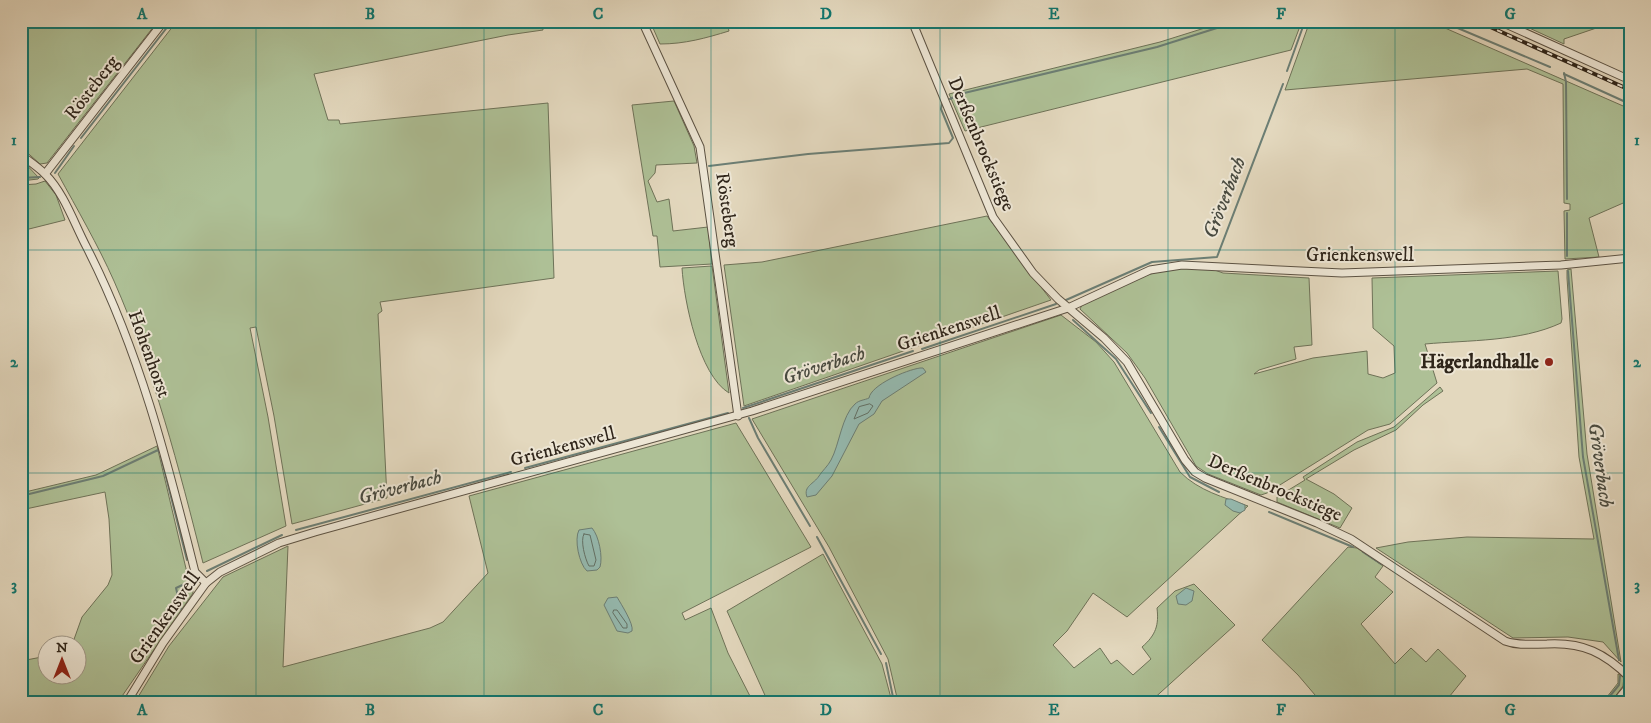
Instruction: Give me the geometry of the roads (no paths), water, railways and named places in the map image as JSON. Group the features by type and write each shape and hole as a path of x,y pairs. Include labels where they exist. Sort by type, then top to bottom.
{"street":[{"name":"Rösteberg","path":"45,174 164,21"},
{"name":"Rösteberg","path":"642,21 700,147 738,416"},
{"name":"Derßenbrockstiege","path":"912,21 993,217 1033,273 1068,308 1104,338 1126,362 1189,465 1200,475 1351,539 1507,642 1526,644 1566,643 1582,646 1604,657 1630,678"},
{"path":"1499,21 1630,80"},
{"name":"Hohenhorst","path":"21,155 45,174 61,198 101,275 134,354 161,437 195,572 206,583"},
{"name":"Grienkenswell","path":"127,702 163,643 206,583 220,572 288,540 738,416 1068,308 1142,273 1171,266 1342,273 1561,265 1630,258"},
{"path":"1616,702 1630,685"}],"water":[{"path":"923,368 926,372 882,401 874,414 859,424 832,476 816,495 807,497 806,490 831,460 847,415 851,409 860,401 869,398 871,393 882,383 898,375"},
{"path":"1226,499 1231,499 1245,505 1245,510 1240,513 1233,511 1225,505"},
{"path":"592,528 601,552 601,563 597,570 587,571 580,557 577,539 579,530"},
{"path":"1186,588 1194,591 1192,601 1186,605 1178,604 1176,596"},
{"path":"617,597 631,624 632,631 628,633 617,631 604,605 608,598"}],"waterway":[{"path":"81,138 172,21"},
{"path":"950,99 960,94 1157,47 1239,21"},
{"name":"Gröverbach","path":"1287,71 1305,21"},
{"name":"Gröverbach","path":"1441,21 1550,67"},
{"name":"Gröverbach","path":"1564,73 1566,82 1567,199"},
{"path":"1564,74 1630,104"},
{"name":"Gröverbach","path":"1066,300 1152,262 1217,257 1283,84"},
{"path":"709,166 808,154 949,143 953,138 941,109 942,104"},
{"path":"55,173 74,146"},
{"path":"21,178 40,177"},
{"name":"Gröverbach","path":"1567,213 1567,256"},
{"name":"Gröverbach","path":"1568,271 1583,457 1619,660"},
{"name":"Gröverbach","path":"922,349 1056,304"},
{"path":"1073,320 1116,359 1151,413"},
{"name":"Gröverbach","path":"743,408 913,351"},
{"name":"Gröverbach","path":"525,468 728,413"},
{"path":"749,418 758,438 810,526"},
{"path":"1159,427 1190,477 1219,492"},
{"path":"21,496 103,476 158,450 159,452"},
{"path":"161,457 187,560"},
{"name":"Gröverbach","path":"296,530 511,472"},
{"path":"1269,512 1353,547"},
{"name":"Gröverbach","path":"207,571 282,535"},
{"path":"817,537 881,654"},
{"path":"1363,552 1381,564"},
{"name":"Gröverbach","path":"181,609 176,588 191,581"},
{"path":"886,663 894,702"},
{"name":"Gröverbach","path":"1605,702 1619,685 1620,676"}],"railway":[{"path":"1477,21 1630,90"}],"place":[{"name":"Hägerlandhalle","path":"1549,362"}]}
